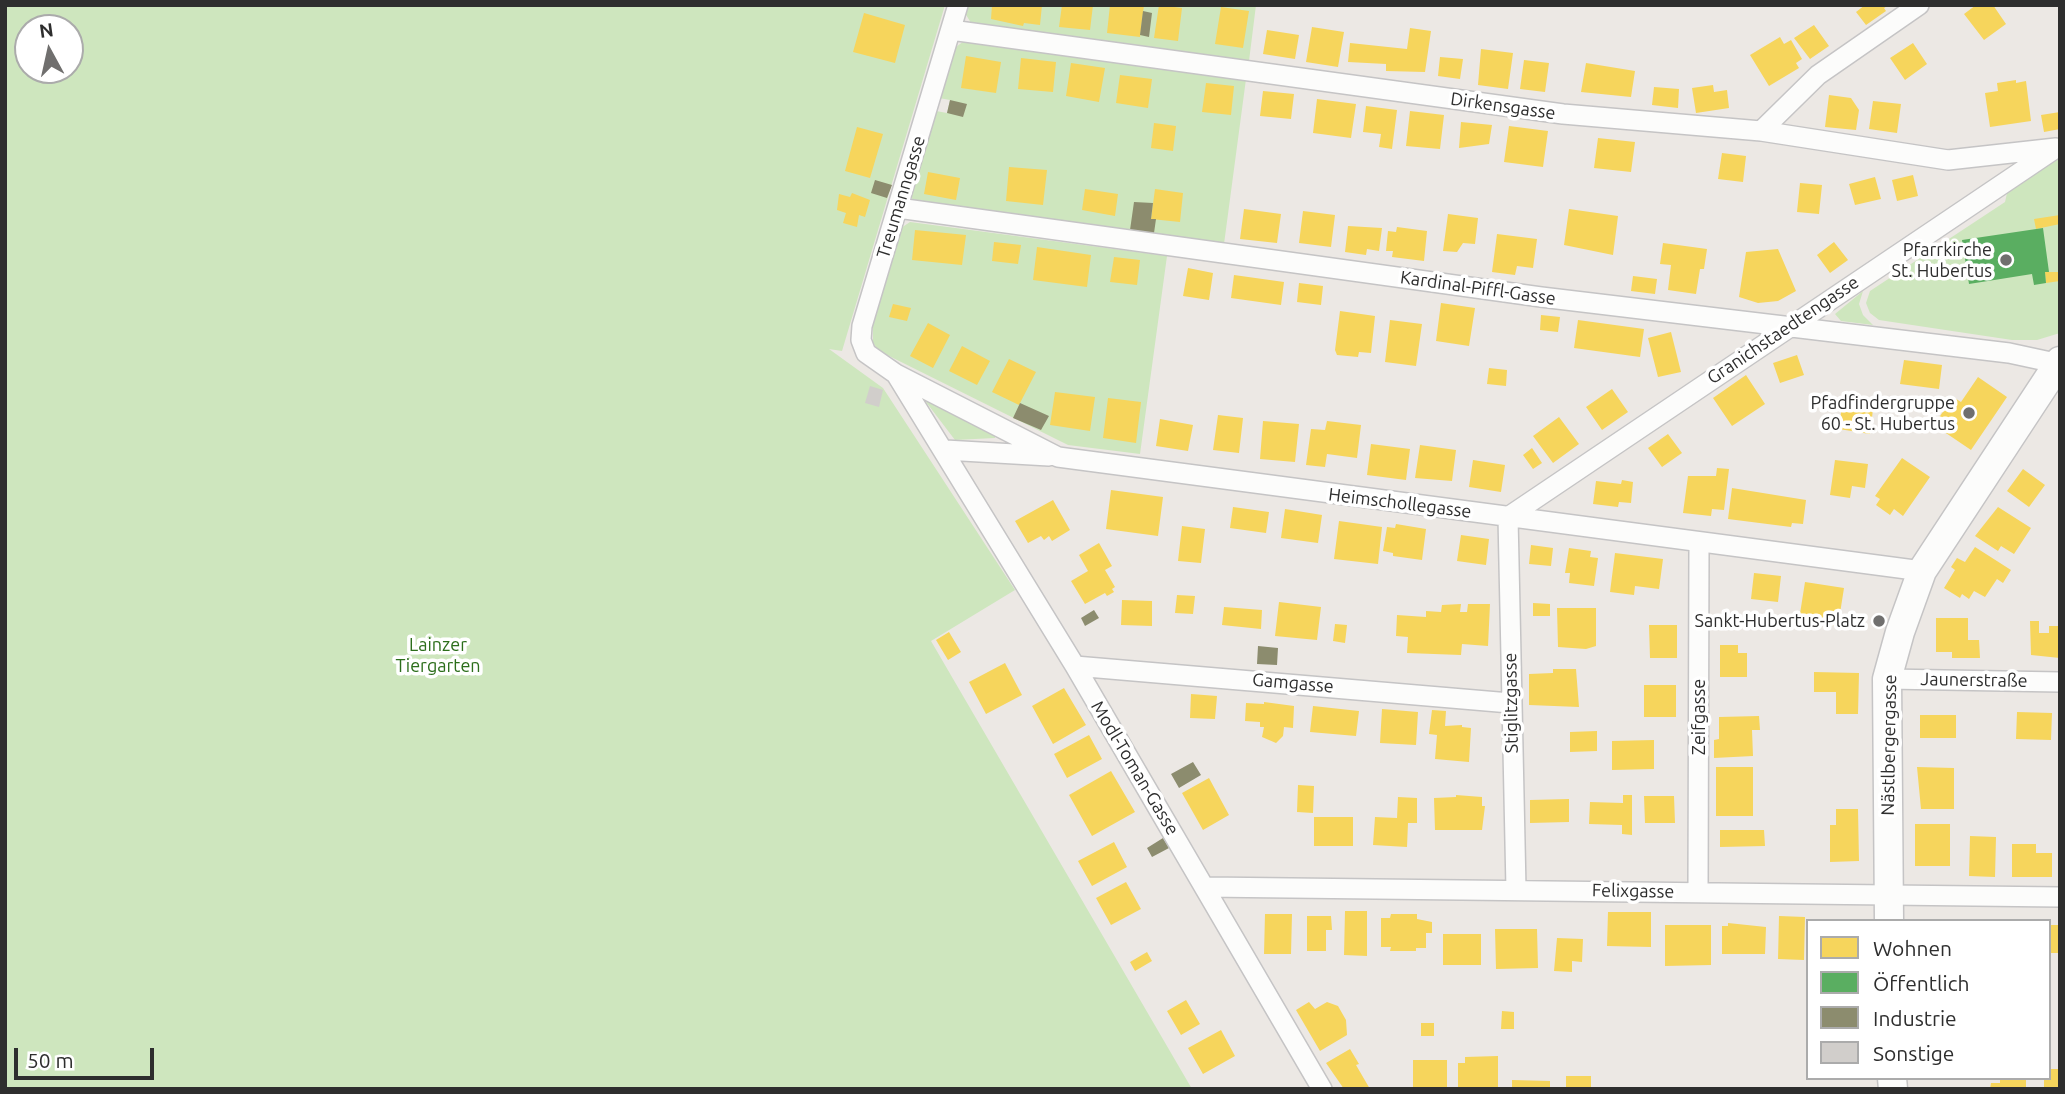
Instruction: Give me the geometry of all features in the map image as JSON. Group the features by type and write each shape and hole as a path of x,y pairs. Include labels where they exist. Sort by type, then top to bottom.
{"street":[{"name":"Treumanngasse","path":"896,373 866,353 861,340 958,5"},
{"path":"1761,131 1818,75 1919,5"},
{"name":"Dirkensgasse","path":"951,30 1563,114 1761,131 1948,160 2058,147"},
{"name":"Granichstaedtengasse","path":"1508,517 1788,326 2058,147"},
{"name":"Kardinal-Piffl-Gasse","path":"898,208 1527,295 2009,353 2059,363"},
{"name":"Nästlbergergasse","path":"1888,907 1888,679 1922,571 2059,363"},
{"name":"Modl-Toman-Gasse","path":"896,373 1075,666 1322,1089"},
{"name":"Heimschollegasse","path":"896,373 1058,457 1922,571"},
{"path":"945,450 1058,457"},
{"name":"Stiglitzgasse","path":"1508,517 1516,888"},
{"name":"Zeifgasse","path":"1698,892 1699,543"},
{"name":"Gamgasse","path":"1075,666 1510,703"},
{"name":"Jaunerstraße","path":"1888,679 2060,682"},
{"name":"Felixgasse","path":"1205,887 1516,888 1698,892 1888,907 2060,897"}],"green space":[{"name":"Lainzer Tiergarten","path":"5,5 945,5 842,351 829,349 883,388 1015,590 931,641 1192,1089 5,1089"},
{"path":"967,5 1256,5 1249,61 971,23 965,13"},
{"path":"964,41 1246,79 1224,244 913,201 911,195 936,111 947,113 950,100 939,98 956,47"},
{"path":"2060,152 2060,333 2037,340 2012,340 1879,320 1870,313 1866,303 1870,291 2005,202 2008,189"},
{"path":"910,222 1167,256 1140,454 1068,445 879,351 873,343 873,324 901,228"},
{"path":"1863,291 1859,304 1863,315 1873,325 1841,321 1835,314"},
{"path":"928,399 995,435 995,438 955,440 926,402"}],"building: Wohnen":[{"path":"992,5 1042,5 1040,25 1024,23 1023,26 991,19"},
{"path":"1062,5 1093,5 1090,30 1059,27"},
{"path":"1110,5 1144,5 1140,37 1107,33"},
{"path":"1159,5 1182,8 1178,41 1154,38"},
{"path":"1865,5 1889,5 1884,8 1886,11 1866,25 1856,12"},
{"path":"1976,5 1993,5 2006,24 1984,40 1964,14"},
{"path":"1221,7 1249,11 1243,48 1215,44"},
{"path":"864,13 905,25 895,63 853,52"},
{"path":"1814,25 1829,46 1810,59 1794,38"},
{"path":"1312,27 1344,32 1338,67 1306,62"},
{"path":"1410,28 1431,31 1425,72 1386,71 1386,64 1348,62 1350,43 1407,49"},
{"path":"1267,30 1299,35 1295,59 1263,54"},
{"path":"1780,37 1784,44 1791,40 1802,59 1796,63 1799,68 1769,86 1750,55"},
{"path":"1913,43 1927,64 1905,80 1890,58"},
{"path":"1481,49 1513,53 1508,89 1478,85"},
{"path":"966,56 1001,62 996,93 961,88"},
{"path":"1440,57 1463,59 1460,79 1438,76"},
{"path":"1021,58 1056,62 1053,92 1018,89"},
{"path":"1524,60 1549,63 1545,92 1520,89"},
{"path":"1071,63 1105,68 1099,102 1066,96"},
{"path":"1586,63 1635,71 1631,97 1581,92"},
{"path":"1120,75 1152,79 1148,108 1116,103"},
{"path":"2016,80 2016,83 2026,81 2031,121 1990,127 1985,93 1998,91 1997,83"},
{"path":"1206,83 1234,86 1231,115 1202,112"},
{"path":"1713,85 1714,92 1727,90 1729,108 1696,113 1692,88"},
{"path":"1654,87 1679,89 1678,108 1652,105"},
{"path":"1263,91 1294,94 1291,119 1260,116"},
{"path":"1829,95 1851,98 1859,110 1856,130 1825,127"},
{"path":"1317,99 1356,104 1351,138 1313,133"},
{"path":"1873,101 1901,104 1897,133 1869,129"},
{"path":"1366,106 1397,110 1392,149 1379,147 1381,134 1363,132"},
{"path":"1410,111 1444,115 1440,149 1406,146"},
{"path":"2060,112 2060,129 2044,132 2041,115"},
{"path":"1461,122 1492,125 1489,144 1459,148"},
{"path":"1154,123 1176,126 1173,151 1151,148"},
{"path":"1509,126 1548,131 1543,167 1504,162"},
{"path":"857,127 883,134 870,178 845,171"},
{"path":"1598,138 1635,142 1631,172 1594,168"},
{"path":"1722,153 1746,156 1743,182 1718,179"},
{"path":"1009,167 1047,170 1043,205 1006,201"},
{"path":"928,172 960,178 956,200 924,194"},
{"path":"1913,175 1918,196 1897,201 1892,180"},
{"path":"1875,177 1881,199 1855,205 1849,184"},
{"path":"1800,183 1822,185 1819,214 1797,212"},
{"path":"1085,189 1118,194 1115,216 1082,210"},
{"path":"1155,189 1183,193 1180,222 1151,219"},
{"path":"852,193 870,200 865,217 859,215 857,227 843,223 846,213 837,210 839,194 850,197"},
{"path":"1244,209 1281,214 1277,243 1240,239"},
{"path":"1569,209 1618,216 1613,255 1564,245"},
{"path":"1303,211 1335,215 1331,247 1299,243"},
{"path":"1448,214 1478,218 1475,244 1463,243 1457,252 1443,251"},
{"path":"2060,215 2060,224 2036,229 2034,219"},
{"path":"1348,226 1382,228 1379,251 1367,249 1366,255 1345,252"},
{"path":"1397,227 1427,231 1424,261 1392,257 1393,251 1386,251 1388,231 1396,232"},
{"path":"915,230 966,235 962,265 912,260"},
{"path":"1497,234 1537,239 1533,268 1517,266 1515,275 1492,272"},
{"path":"994,242 1021,245 1018,264 992,261"},
{"path":"1834,242 1848,260 1830,273 1817,255"},
{"path":"1663,243 1707,249 1696,294 1668,290 1671,265 1660,264"},
{"path":"1037,247 1091,255 1087,287 1033,280"},
{"path":"1778,249 1796,291 1778,301 1758,303 1739,297 1746,252"},
{"path":"1114,257 1140,260 1137,285 1110,282"},
{"path":"1188,268 1213,273 1209,300 1183,296"},
{"path":"2045,272 2060,272 2060,281 2046,283"},
{"path":"1234,275 1284,282 1281,305 1231,298"},
{"path":"1633,276 1657,279 1655,294 1631,291"},
{"path":"1299,283 1323,286 1321,305 1297,302"},
{"path":"1441,303 1475,308 1469,346 1436,341"},
{"path":"893,304 911,308 907,321 889,317"},
{"path":"1340,311 1375,316 1371,353 1359,352 1358,357 1337,355 1335,350"},
{"path":"1541,315 1560,317 1558,332 1540,330"},
{"path":"1390,320 1422,324 1416,366 1385,362"},
{"path":"1578,320 1644,329 1640,357 1574,348"},
{"path":"928,323 950,335 933,368 910,356"},
{"path":"1671,332 1681,372 1658,377 1648,338"},
{"path":"962,346 990,361 977,385 949,371"},
{"path":"1797,355 1804,375 1780,383 1773,363"},
{"path":"1009,359 1036,372 1019,405 992,392"},
{"path":"1904,360 1942,365 1939,389 1900,384"},
{"path":"1489,368 1507,370 1506,386 1487,384"},
{"path":"1746,375 1765,404 1732,426 1713,398"},
{"name":"Pfadfindergruppe 60 - St. Hubertus","path":"1978,377 2007,397 1971,450 1934,425 1953,397 1961,402"},
{"path":"1612,389 1628,412 1602,430 1586,407"},
{"path":"1055,392 1095,397 1090,431 1050,425"},
{"path":"1843,396 1874,401 1870,434 1839,429"},
{"path":"1108,398 1141,402 1136,443 1103,438"},
{"path":"1218,415 1243,418 1239,453 1213,450"},
{"path":"1559,417 1579,444 1553,463 1533,436"},
{"path":"1160,419 1193,425 1188,451 1156,446"},
{"path":"1263,421 1299,424 1295,462 1260,459"},
{"path":"1327,421 1361,425 1357,458 1327,454 1325,467 1306,465 1311,429 1325,430"},
{"path":"1668,434 1682,453 1662,467 1648,448"},
{"path":"1371,444 1410,449 1406,480 1367,475"},
{"path":"1420,445 1456,450 1452,481 1415,478"},
{"path":"1532,448 1542,463 1533,469 1523,455"},
{"path":"1902,458 1930,477 1903,516 1894,509 1890,515 1876,505 1880,499 1875,496"},
{"path":"1473,460 1505,465 1501,492 1469,487"},
{"path":"1835,460 1868,464 1865,488 1852,486 1850,498 1830,495"},
{"path":"1717,468 1729,469 1724,510 1712,509 1711,516 1683,513 1688,476 1716,476"},
{"path":"2023,469 2045,485 2029,507 2007,491"},
{"path":"1622,480 1633,482 1631,503 1619,502 1618,507 1593,504 1596,481 1621,484"},
{"path":"1732,488 1806,500 1803,524 1792,523 1791,527 1728,519"},
{"path":"1111,490 1163,497 1158,536 1106,529"},
{"path":"1053,500 1070,530 1052,541 1049,536 1044,540 1041,536 1028,543 1015,521"},
{"path":"1233,507 1269,512 1266,533 1230,528"},
{"path":"1998,507 2031,528 2014,554 2001,546 1998,551 1975,536"},
{"path":"1285,509 1322,515 1318,543 1281,538"},
{"path":"1339,521 1382,527 1378,564 1334,559"},
{"path":"1396,524 1426,529 1422,560 1393,556 1393,553 1383,551 1387,527 1395,528"},
{"path":"1182,526 1205,529 1201,563 1178,561"},
{"path":"1461,535 1489,539 1486,565 1457,561"},
{"path":"1099,543 1112,566 1105,570 1115,587 1112,589 1114,592 1107,596 1105,593 1085,604 1071,581 1088,571 1079,555"},
{"path":"1531,545 1553,548 1551,566 1529,564"},
{"path":"1975,547 2011,570 2003,583 1997,579 1985,597 1974,591 1969,599 1962,594 1960,598 1944,588 1955,570 1951,567 1957,558 1965,562"},
{"path":"1569,548 1591,551 1590,557 1598,558 1594,586 1569,583 1570,573 1565,573"},
{"path":"1615,553 1663,559 1659,589 1635,586 1634,595 1610,592"},
{"path":"1754,573 1781,576 1778,602 1751,599"},
{"path":"1805,582 1844,588 1838,626 1799,620"},
{"path":"1177,595 1195,596 1193,614 1175,613"},
{"path":"1122,600 1152,601 1152,626 1121,625"},
{"path":"1279,602 1321,607 1317,640 1275,636"},
{"path":"1533,603 1550,604 1550,616 1533,616"},
{"path":"1461,604 1460,612 1467,612 1468,604 1490,604 1488,646 1462,644 1461,655 1407,653 1408,637 1396,636 1397,615 1426,617 1426,611 1441,612 1442,605"},
{"path":"1224,607 1262,610 1261,629 1222,625"},
{"path":"1557,608 1596,608 1596,646 1586,649 1558,647"},
{"path":"1936,618 1968,618 1968,640 1979,640 1980,658 1952,658 1952,652 1936,652"},
{"path":"2030,621 2039,621 2039,633 2049,633 2049,626 2060,626 2060,658 2031,655"},
{"path":"1335,624 1347,625 1345,643 1333,641"},
{"path":"1649,625 1677,625 1677,658 1650,658"},
{"path":"949,632 961,652 948,660 936,640"},
{"path":"1720,645 1738,645 1738,653 1747,653 1747,677 1720,677"},
{"path":"1005,663 1022,695 986,714 969,682"},
{"path":"1553,669 1576,669 1579,707 1529,705 1529,674 1553,673"},
{"path":"1814,672 1859,673 1858,714 1836,714 1836,692 1814,692"},
{"path":"1644,685 1676,685 1676,717 1644,717"},
{"path":"1064,688 1086,725 1053,744 1032,706"},
{"path":"1191,694 1217,696 1215,719 1190,718"},
{"path":"1264,702 1294,706 1293,728 1284,727 1283,736 1276,743 1262,737 1264,727 1260,727 1260,722 1245,721 1246,703"},
{"path":"1313,706 1359,711 1356,736 1310,732"},
{"path":"1382,709 1418,712 1416,745 1380,743"},
{"path":"1432,710 1446,711 1445,726 1462,725 1471,728 1469,762 1435,759 1437,735 1429,734"},
{"path":"2017,712 2052,713 2051,740 2016,739"},
{"path":"1920,715 1956,715 1956,738 1920,738"},
{"path":"1759,716 1760,730 1752,730 1753,756 1714,758 1714,740 1719,739 1719,717"},
{"path":"1597,731 1597,751 1570,752 1570,732"},
{"path":"1089,735 1102,759 1067,778 1054,754"},
{"path":"1654,740 1654,769 1612,770 1612,741"},
{"path":"1716,767 1753,767 1753,816 1716,816"},
{"path":"1917,767 1954,768 1954,809 1921,809"},
{"path":"1111,771 1135,812 1092,836 1069,795"},
{"path":"1209,778 1229,815 1203,830 1182,793"},
{"path":"1298,785 1314,786 1313,813 1297,812"},
{"path":"1456,795 1482,797 1482,806 1485,806 1482,830 1435,830 1434,798"},
{"path":"1623,795 1632,795 1632,835 1622,834 1622,825 1589,824 1590,802 1623,803"},
{"path":"1644,796 1674,796 1675,823 1645,823"},
{"path":"1398,797 1417,798 1417,823 1408,823 1407,847 1373,845 1375,817 1397,818"},
{"path":"1569,799 1569,822 1530,823 1530,800"},
{"path":"1836,809 1858,809 1859,861 1830,862 1830,825 1836,825"},
{"path":"1314,817 1353,817 1353,846 1314,846"},
{"path":"1915,824 1950,824 1950,866 1915,866"},
{"path":"1720,830 1764,830 1765,846 1720,847"},
{"path":"1970,836 1996,837 1995,877 1969,876"},
{"path":"1114,842 1127,867 1092,886 1078,861"},
{"path":"2012,844 2036,844 2036,853 2052,853 2052,877 2012,877"},
{"path":"1126,882 1141,909 1111,925 1096,898"},
{"path":"1345,911 1367,911 1367,956 1344,955"},
{"path":"1608,912 1651,912 1651,947 1607,946"},
{"path":"1265,914 1292,914 1291,954 1264,954"},
{"path":"1391,914 1417,914 1417,919 1432,922 1432,933 1426,933 1426,948 1416,948 1416,951 1390,951 1391,947 1381,947 1381,918 1390,918"},
{"path":"1307,916 1331,916 1332,930 1326,930 1326,951 1307,951"},
{"path":"1779,916 1805,917 1804,960 1778,959"},
{"path":"1728,923 1766,927 1765,954 1722,954 1722,926 1728,926"},
{"path":"1665,925 1711,925 1711,965 1665,966"},
{"path":"2051,925 2060,925 2060,953 2051,953"},
{"path":"1495,929 1537,929 1538,968 1496,969"},
{"path":"1443,934 1481,934 1481,965 1443,965"},
{"path":"1557,938 1583,939 1582,962 1572,961 1572,972 1554,971"},
{"path":"1147,952 1152,961 1135,971 1130,962"},
{"path":"1186,1000 1200,1024 1181,1035 1167,1011"},
{"path":"1309,1002 1315,1009 1327,1002 1338,1006 1346,1020 1347,1035 1320,1051 1296,1010"},
{"path":"1502,1011 1514,1012 1514,1029 1501,1029"},
{"path":"1421,1023 1434,1023 1434,1036 1421,1036"},
{"path":"1221,1030 1235,1056 1203,1074 1188,1048"},
{"path":"1350,1049 1370,1089 1344,1089 1326,1063"},
{"path":"1498,1056 1498,1089 1458,1089 1458,1063 1465,1063 1465,1057"},
{"path":"1413,1060 1447,1060 1447,1089 1413,1089"},
{"path":"2051,1069 2060,1069 2060,1089 2044,1089 2044,1080 2051,1080"},
{"path":"1566,1076 1591,1076 1591,1089 1566,1089"},
{"path":"1512,1080 1550,1081 1550,1089 1512,1089"},
{"path":"2000,1080 2026,1080 2026,1089 1990,1089 1991,1083 2000,1083"}],"building: Öffentlich":[{"name":"Pfarrkirche St. Hubertus","path":"2043,228 2049,272 2045,272 2046,283 2034,285 2032,274 1969,284 1962,240"}],"building: Industrie":[{"path":"1143,11 1152,13 1149,37 1140,35"},
{"path":"950,100 967,104 963,117 947,113"},
{"path":"875,180 892,185 887,198 871,193"},
{"path":"1134,202 1153,203 1151,219 1156,219 1154,233 1130,230"},
{"path":"1020,403 1049,416 1041,430 1013,418"},
{"path":"1094,610 1099,618 1085,626 1081,618"},
{"path":"1258,646 1278,648 1277,665 1257,664"},
{"path":"1193,762 1201,775 1179,788 1171,774"},
{"path":"1163,838 1169,848 1152,857 1147,848"}],"building: Sonstige":[{"path":"870,386 883,390 879,407 865,403"}],"place":[{"name":"Pfarrkirche St. Hubertus","path":"2006,260"},
{"name":"Pfadfindergruppe 60 - St. Hubertus","path":"1969,413"},
{"name":"Sankt-Hubertus-Platz","path":"1879,621"}]}
